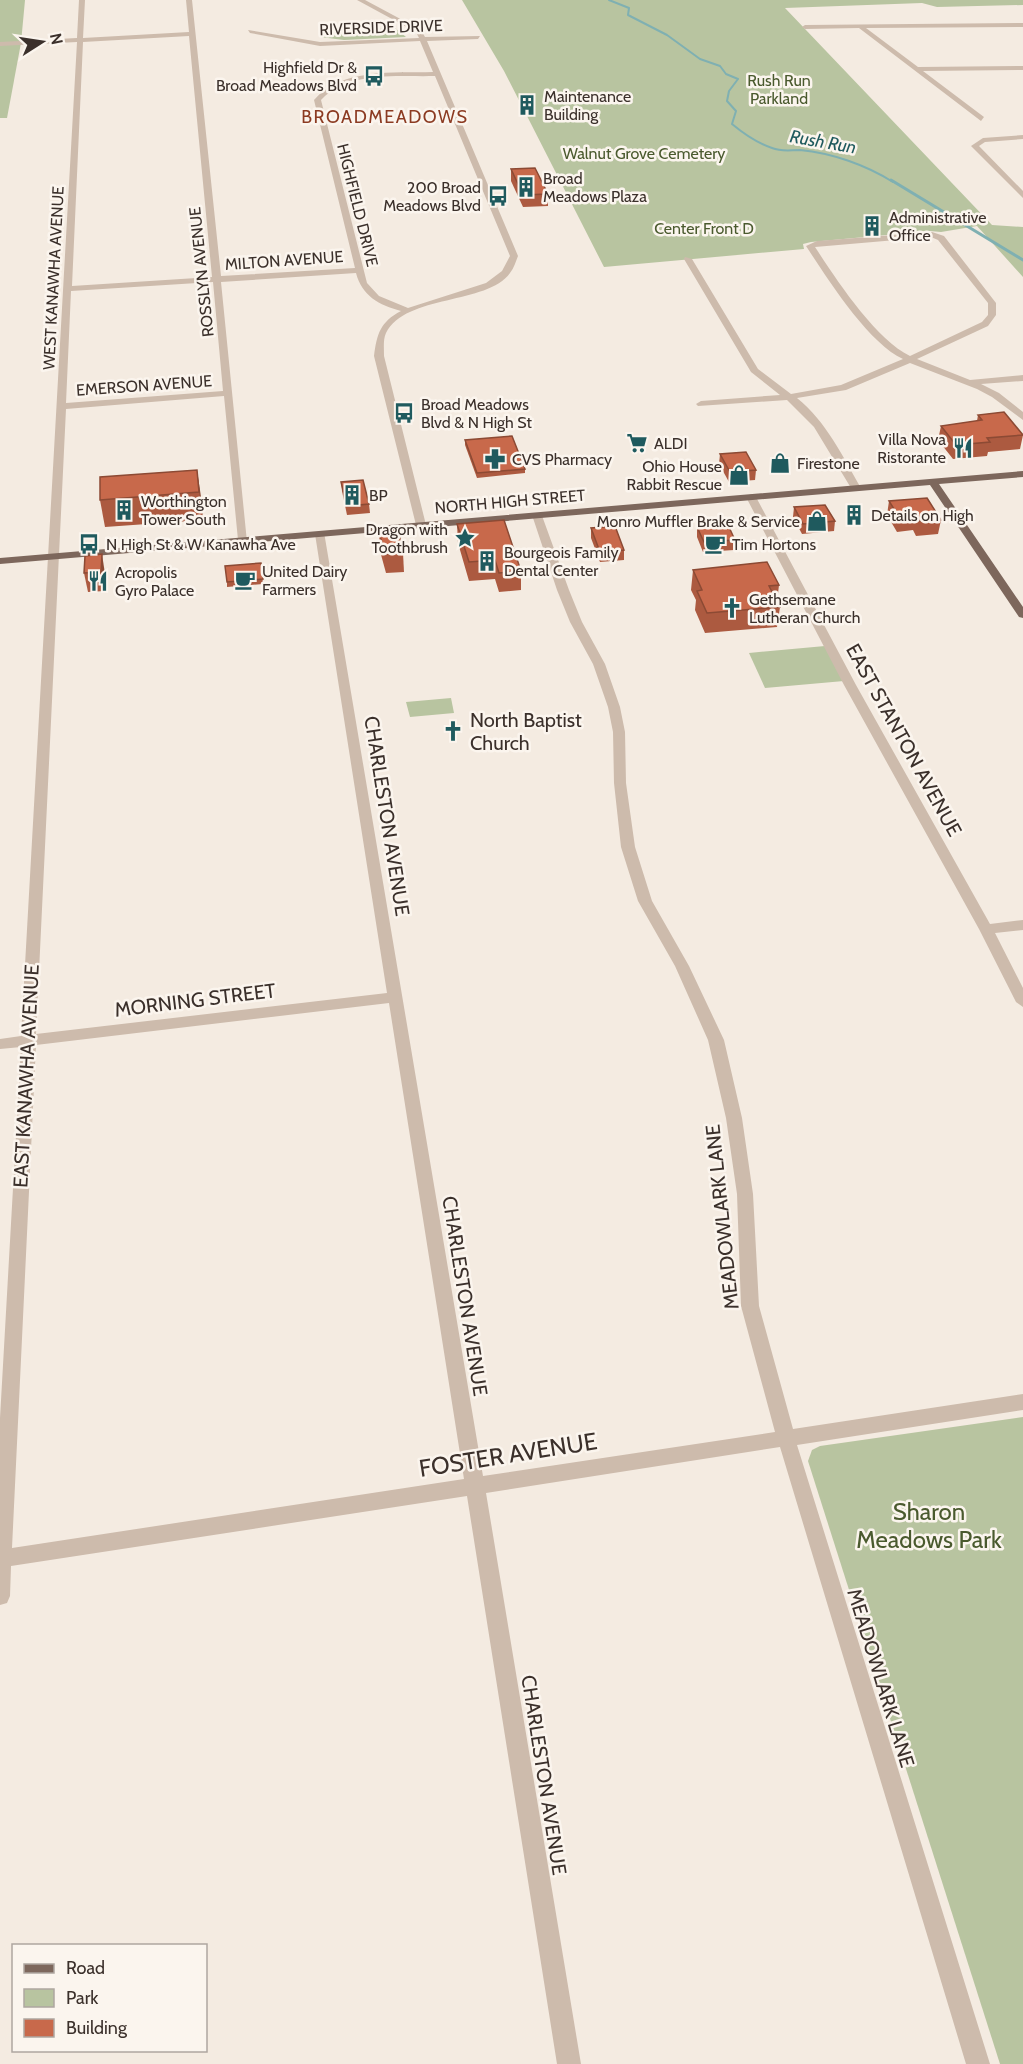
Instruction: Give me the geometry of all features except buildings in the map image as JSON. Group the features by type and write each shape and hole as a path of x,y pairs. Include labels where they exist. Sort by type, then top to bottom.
{"main road":[{"name":"NORTH HIGH STREET","path":"0,561 1023,474"},
{"path":"932,482 1023,615"}],"street":[{"name":"WEST KANAWHA AVENUE","path":"53,557 82,0"},
{"name":"ROSSLYN AVENUE","path":"189,0 243,540"},
{"path":"360,0 417,29 423,39 506,237 513,260 508,272 491,284 407,310 384,332 378,351 421,525"},
{"path":"805,27 1023,25"},
{"path":"862,28 914,69 964,103 981,119"},
{"name":"RIVERSIDE DRIVE","path":"250,31 320,44 478,37"},
{"path":"0,44 193,34"},
{"path":"914,69 1023,68"},
{"name":"HIGHFIELD DRIVE","path":"407,310 372,296 366,289 359,270 317,100 324,90 346,82 370,78 437,74"},
{"path":"1023,137 983,140 975,146 1023,196"},
{"path":"701,404 788,397 843,388 911,360 985,324 994,309 988,297 937,235 903,235 817,243 810,246 880,338 900,355 911,360 972,382 1009,404 1023,417"},
{"path":"688,260 754,370 762,379 801,406 816,424 856,488"},
{"name":"MILTON AVENUE","path":"67,289 359,270"},
{"path":"972,382 1023,378"},
{"name":"EMERSON AVENUE","path":"61,406 229,393"},
{"name":"EAST STANTON AVENUE","path":"751,497 850,685 986,929 1023,1002"},
{"name":"MEADOWLARK LANE","path":"537,515 563,590 576,622 599,664 615,707 619,732 620,783 628,847 645,901 682,966 716,1040 734,1118 745,1194 750,1306 786,1438 978,2064"},
{"name":"CHARLESTON AVENUE","path":"320,534 569,2064"},
{"name":"EAST KANAWHA AVENUE","path":"0,1596 53,557"},
{"path":"986,929 1023,925"},
{"name":"MORNING STREET","path":"0,1044 395,997"},
{"name":"FOSTER AVENUE","path":"1,1558 1023,1402"}],"green space":[{"path":"0,0 25,0 21,43 7,118 0,118"},
{"path":"462,0 1023,0 1023,5 937,7 922,3 785,8 992,225 1023,227 1023,277 977,226 941,232 930,231 811,242 803,244 804,249 604,267 504,71"},
{"path":"394,27 406,37 344,40 320,37"},
{"path":"825,646 844,681 765,688 749,653"},
{"path":"451,698 454,713 410,717 406,702"},
{"name":"Sharon Meadows Park","path":"1023,1417 1023,2064 1000,2064 808,1461 812,1450 820,1446"}],"waterway":[{"name":"Rush Run","path":"609,0 629,8 628,15 667,35 700,59 720,66 726,74 738,79 729,91 727,101 736,111 732,124 751,138 776,149 800,150 836,157 860,165 893,182"},
{"name":"Rush Run","path":"891,180 1023,260"}],"place":[{"name":"Highfield Dr & Broad Meadows Blvd","path":"374,76"},
{"name":"Maintenance Building","path":"527,105"},
{"name":"Broad Meadows Plaza","path":"526,187"},
{"name":"200 Broad Meadows Blvd","path":"498,196"},
{"name":"Administrative Office","path":"872,226"},
{"name":"Broad Meadows Blvd & N High St","path":"404,413"},
{"name":"ALDI","path":"637,443"},
{"name":"Villa Nova Ristorante","path":"963,448"},
{"name":"CVS Pharmacy","path":"495,459"},
{"name":"Firestone","path":"780,463"},
{"name":"Ohio House Rabbit Rescue","path":"739,475"},
{"name":"BP","path":"352,495"},
{"name":"Worthington Tower South","path":"124,510"},
{"name":"Details on High","path":"854,515"},
{"name":"Monro Muffler Brake & Service","path":"817,521"},
{"name":"Dragon with Toothbrush","path":"465,538"},
{"name":"N High St & W Kanawha Ave","path":"89,544"},
{"name":"Tim Hortons","path":"715,544"},
{"name":"Bourgeois Family Dental Center","path":"487,561"},
{"name":"United Dairy Farmers","path":"245,580"},
{"name":"Acropolis Gyro Palace","path":"98,581"},
{"name":"Gethsemane Lutheran Church","path":"732,608"},
{"name":"North Baptist Church","path":"453,731"}],"district":[{"name":"BROADMEADOWS","path":"385,117"}],"park label":[{"name":"Rush Run Parkland","path":"779,89"},
{"name":"Walnut Grove Cemetery","path":"644,153"},
{"name":"Center Front D","path":"704,228"}]}
